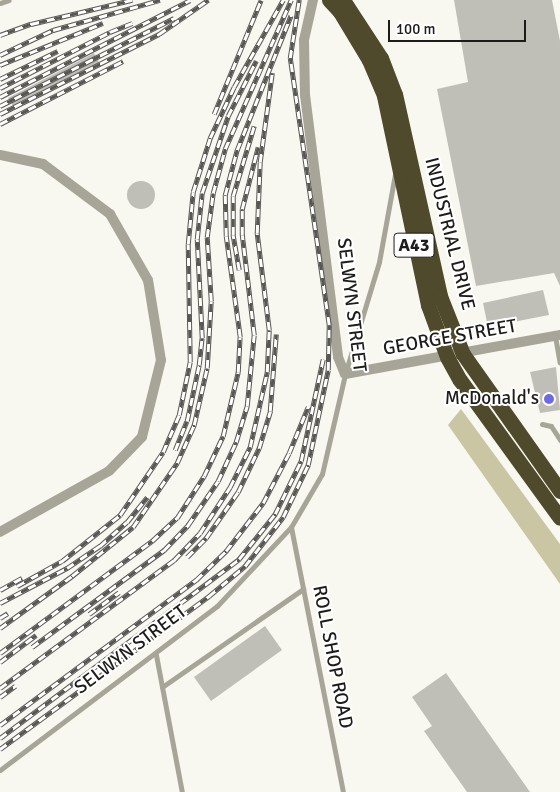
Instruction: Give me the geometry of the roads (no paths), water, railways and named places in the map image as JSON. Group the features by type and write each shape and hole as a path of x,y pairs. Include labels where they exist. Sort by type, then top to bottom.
{"highway":[{"name":"INDUSTRIAL DRIVE","path":"329,0 344,6 382,58 395,94 440,296 463,354 560,491"},
{"name":"INDUSTRIAL DRIVE","path":"344,6 384,96 398,154 428,305 447,357 460,380 560,518"}],"street":[{"name":"SELWYN STREET","path":"313,0 304,40 305,95 338,357 345,374"},
{"path":"0,155 44,164 110,214 148,280 161,360 142,437 109,471 0,532"},
{"name":"GEORGE STREET","path":"345,374 447,357 558,335"}],"lane":[{"path":"0,4 9,0"},
{"path":"345,374 380,262 398,154"},
{"path":"558,335 560,363"},
{"name":"SELWYN STREET","path":"0,770 156,655 218,606 291,527 322,474 345,374"},
{"path":"542,424 552,426 560,440"},
{"name":"ROLL SHOP ROAD","path":"291,527 343,792"},
{"path":"162,687 303,589"},
{"path":"156,655 182,792"}],"railway":[{"path":"0,35 31,24 132,0"},
{"path":"0,55 53,30 160,0"},
{"path":"0,97 190,0"},
{"path":"0,114 159,34 208,0"},
{"path":"214,114 261,0"},
{"path":"17,586 62,561 120,515 163,452 179,415 190,362 188,244 193,192 210,138 234,87 283,0"},
{"path":"0,628 72,576 133,527 177,463 194,425 207,368 211,301 207,237 213,193 225,149 291,0"},
{"path":"0,749 209,596 245,566 283,517 308,465 328,370 329,325 290,58 299,0"},
{"path":"0,653 152,541 177,518 204,476 223,436 238,372 240,337 226,236 225,195 237,150 291,15"},
{"path":"0,106 174,18"},
{"path":"0,65 103,23"},
{"path":"0,88 110,32 132,23"},
{"path":"0,79 58,51"},
{"path":"0,124 123,61"},
{"path":"175,450 187,421 199,365 202,338 197,239 202,193 228,116 256,61"},
{"path":"0,688 174,560 200,533 230,487 250,447 267,372 269,330 257,233 260,162 272,73"},
{"path":"239,270 233,235 233,196 254,126"},
{"path":"32,647 164,550 188,525 218,481 236,442 247,406 254,335 242,235 242,209 258,147"},
{"path":"187,557 206,538 238,492 259,448 270,411 276,334"},
{"path":"0,738 239,559 275,514 301,461 323,359"},
{"path":"0,725 196,580 226,551 263,503 289,453 308,407"},
{"path":"0,603 67,568 100,546 127,522 147,497"},
{"path":"0,590 22,578"},
{"path":"89,614 119,592"},
{"path":"0,618 8,613"},
{"path":"0,662 36,635"},
{"path":"0,697 15,686"}],"place":[{"name":"McDonald's","path":"549,399"}]}
